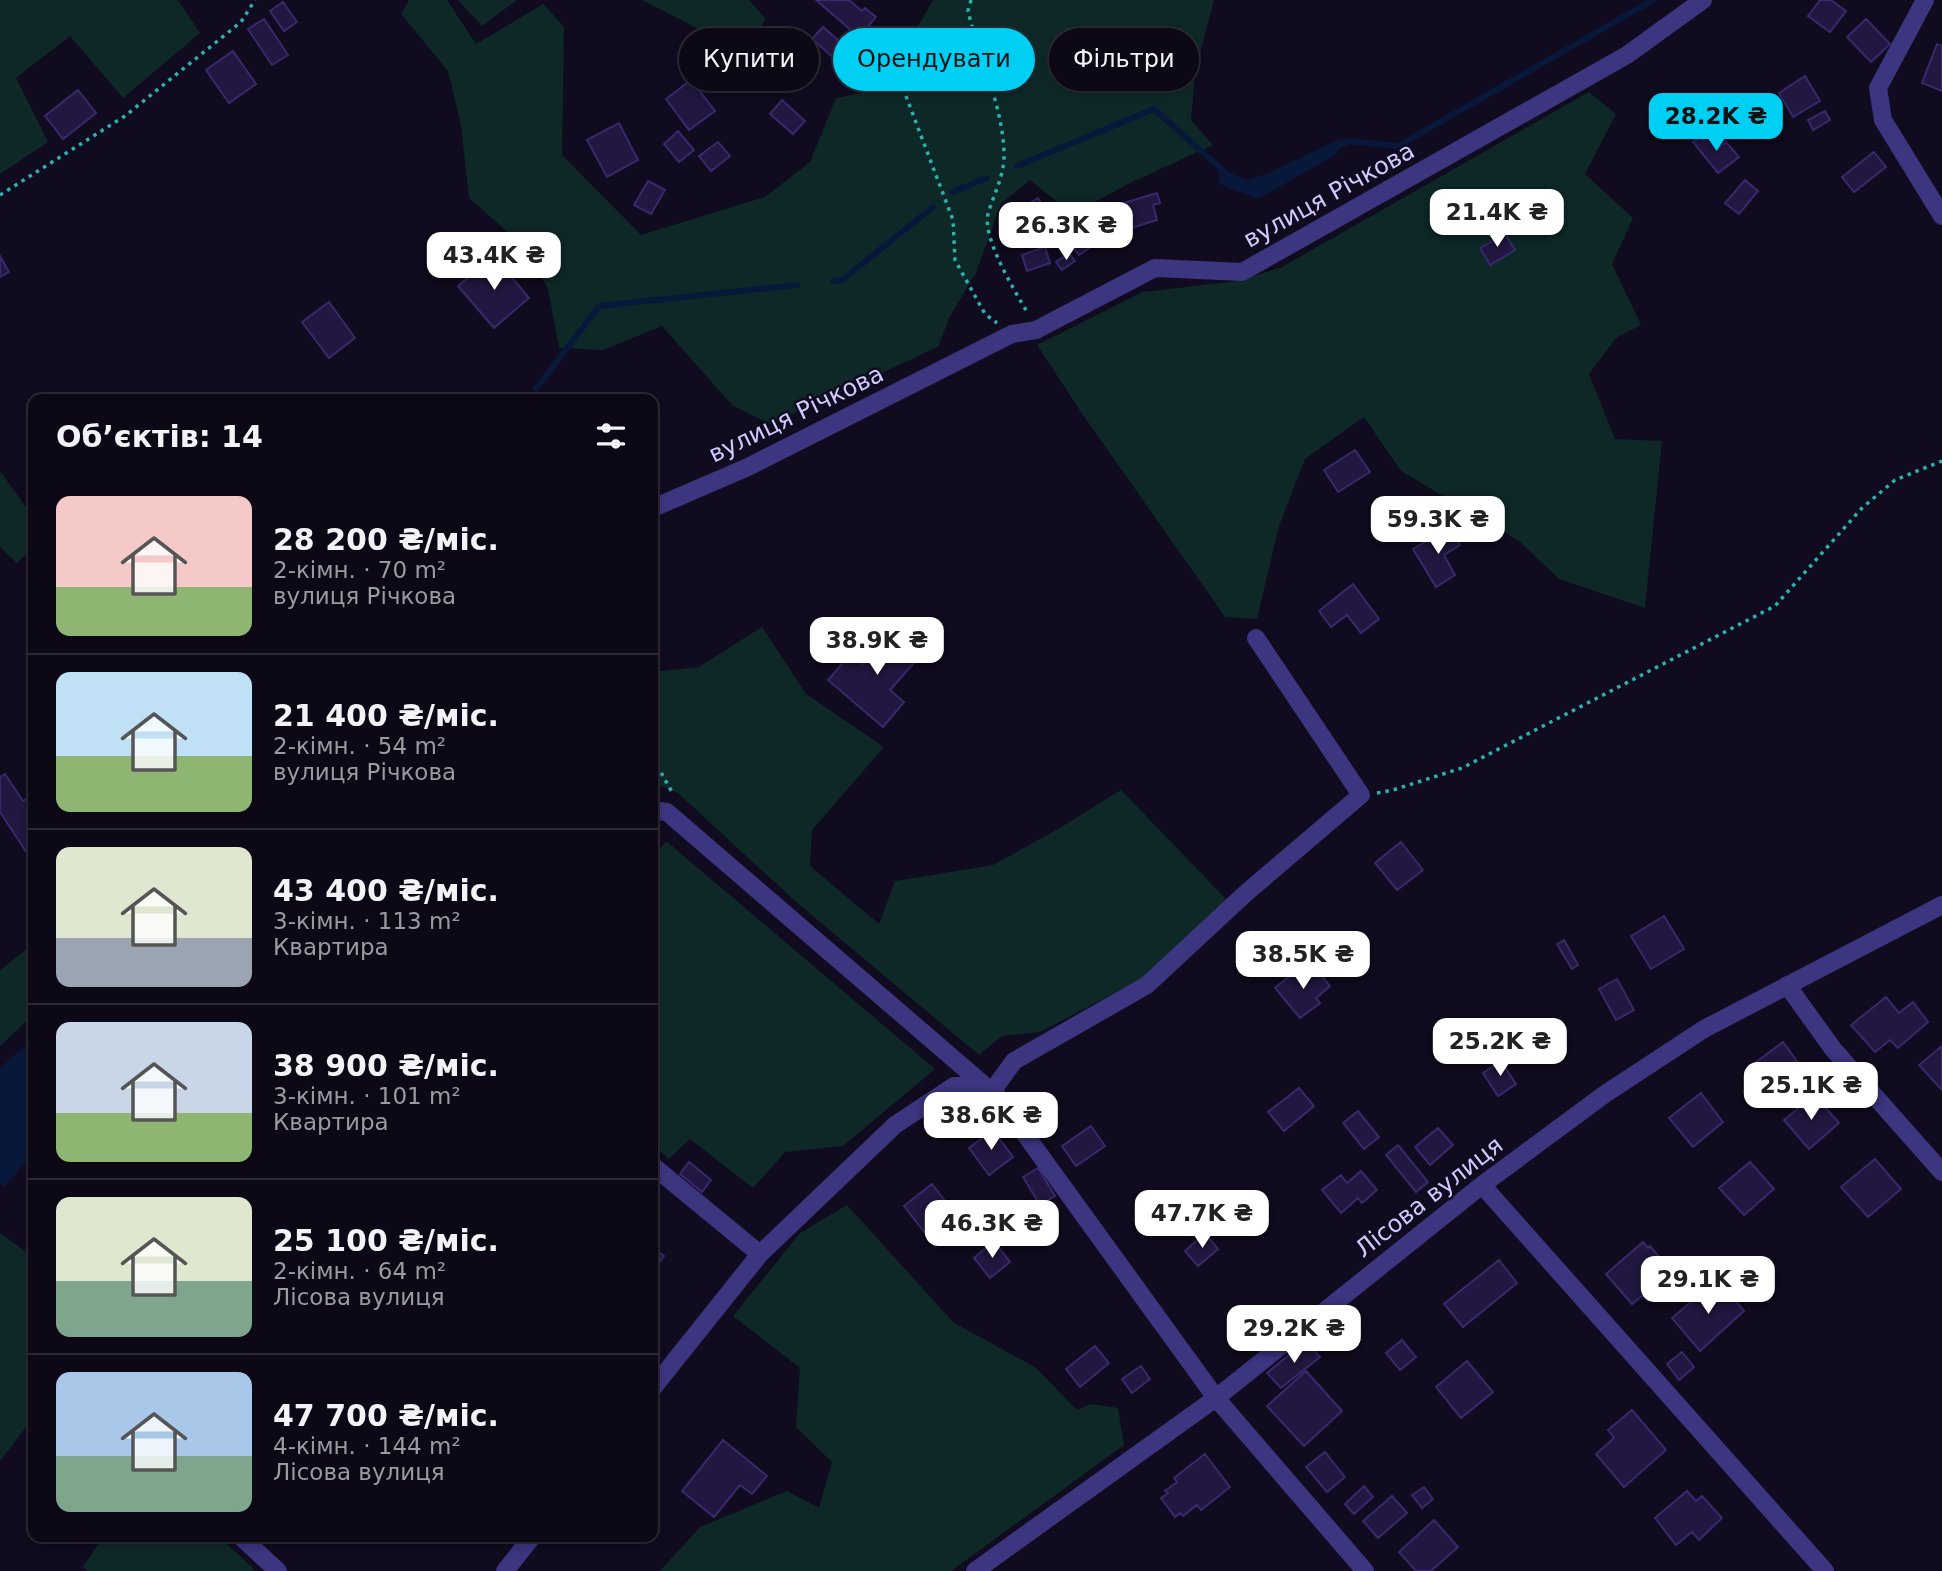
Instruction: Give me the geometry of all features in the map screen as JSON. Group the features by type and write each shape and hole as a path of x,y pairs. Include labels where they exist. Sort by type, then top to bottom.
{"street":[{"name":"вулиця Річкова","path":"658,506 748,467 1012,334 1036,330 1154,268 1242,272 1626,55 1703,0"},
{"path":"1925,0 1878,88 1883,120 1942,216"},
{"path":"658,1382 760,1254 895,1125 954,1086 988,1087 1014,1062 1147,985 1247,893 1361,795 1256,638"},
{"path":"658,811 667,812 988,1087 1216,1398 1365,1571"},
{"name":"Лісова вулиця","path":"975,1571 1216,1398 1482,1185 1616,1087 1704,1029 1942,905"},
{"path":"1787,985 1833,1049 1942,1172"},
{"path":"658,1170 760,1254"},
{"path":"1482,1185 1825,1571"},
{"path":"247,1542 278,1571"},
{"path":"505,1571 528,1542"}],"path":[{"path":"0,195 125,116 241,23 256,0"},
{"path":"971,0 968,11 1000,116 1004,155 1000,186 987,216 997,259 1036,330"},
{"path":"906,96 953,220 955,260 985,314 1012,334"},
{"path":"1361,795 1393,790 1462,768 1775,606 1862,508 1895,480 1942,461"}],"green space":[{"path":"0,0 178,0 200,33 123,98 70,36 16,78 48,142 0,174"},
{"path":"409,0 447,0 476,44 543,4 564,27 562,155 641,235 765,197 810,162 836,98 873,91 1035,91 1035,28 917,28 933,0 1214,0 1199,57 1199,28 1049,28 1049,91 1193,91 1191,120 1213,145 1130,183 1072,214 1030,180 1001,204 976,273 950,316 938,347 771,424 733,406 662,326 603,350 559,348 548,288 517,240 469,198 461,125 448,71 401,14"},
{"path":"458,0 517,0 482,26"},
{"path":"642,0 749,0 766,19 759,28 696,28"},
{"path":"1589,92 1616,114 1585,174 1633,218 1612,264 1641,325 1617,337 1589,374 1615,439 1662,441 1645,608 1559,579 1519,541 1401,471 1364,417 1305,459 1279,526 1257,619 1225,617 1037,345 1143,292 1238,281 1282,267"},
{"path":"0,471 28,510 28,553 17,563 0,547"},
{"path":"762,627 806,694 884,747 812,830 810,866 879,924 895,881 993,865 1121,790 1227,900 1170,964 1040,1032 1002,1036 979,1055 795,901 679,794 658,784 658,671 699,667"},
{"path":"666,841 935,1069 843,1146 785,1152 753,1188 690,1139 669,1159 658,1149 658,851"},
{"path":"28,948 28,1020 0,1046 0,970"},
{"path":"847,1205 954,1323 1035,1367 1077,1410 1090,1404 1118,1408 1124,1445 951,1571 660,1571 700,1527 787,1491 819,1508 832,1462 796,1427 800,1368 733,1316 800,1233"},
{"path":"0,1233 28,1253 28,1425 0,1461"},
{"path":"100,1542 225,1542 254,1569 88,1571 83,1567"}],"water":[{"path":"1341,138 1337,154 1258,199 1219,184 1220,169 1247,180 1269,173"},
{"path":"28,1043 28,1160 5,1186 0,1184 0,1068"}],"building":[{"path":"816,0 849,0 862,11 865,8 876,17 867,28 849,28"},
{"path":"1820,0 1831,0 1846,11 1830,32 1808,16"},
{"path":"283,2 297,22 284,31 270,11"},
{"path":"264,19 288,55 272,65 248,29"},
{"path":"1866,19 1890,44 1871,62 1847,37"},
{"path":"823,27 833,36 833,57 819,45 819,31"},
{"path":"1937,44 1942,46 1942,91 1922,83"},
{"path":"233,51 256,84 229,103 206,70"},
{"path":"1805,76 1820,101 1793,117 1779,93"},
{"path":"679,89 700,91 715,111 689,130 666,99"},
{"path":"78,90 96,113 63,139 45,116"},
{"path":"782,100 805,121 793,134 770,114"},
{"path":"1825,111 1830,120 1813,130 1808,120"},
{"path":"619,123 638,160 607,177 587,140"},
{"path":"678,131 694,150 679,162 664,144"},
{"path":"1705,133 1718,149 1726,142 1739,157 1718,173 1693,142"},
{"path":"718,142 730,156 711,171 699,156"},
{"path":"1874,152 1886,167 1854,192 1842,177"},
{"path":"1745,180 1758,191 1739,214 1725,203"},
{"path":"648,181 665,190 651,214 634,205"},
{"path":"1157,193 1160,203 1153,205 1157,220 1131,228 1124,203"},
{"path":"1038,198 1056,227 1039,239 1020,209"},
{"path":"1077,229 1091,247 1079,255 1066,238"},
{"path":"1505,234 1515,250 1490,265 1480,248"},
{"path":"1045,247 1050,263 1027,271 1022,255"},
{"path":"1069,253 1075,261 1062,270 1056,262"},
{"path":"0,256 9,272 0,277"},
{"path":"494,256 529,298 494,328 458,286"},
{"path":"329,302 355,338 329,358 302,322"},
{"path":"1355,450 1370,472 1338,492 1324,470"},
{"path":"1449,527 1460,545 1444,555 1455,575 1436,587 1413,549"},
{"path":"1353,584 1379,619 1361,633 1347,615 1331,627 1319,611"},
{"path":"893,629 922,654 890,690 904,702 883,727 828,680 851,654 863,664"},
{"path":"5,774 23,801 28,798 27,853 0,812 0,777"},
{"path":"1401,842 1423,870 1397,890 1375,863"},
{"path":"1664,916 1684,949 1651,969 1631,936"},
{"path":"1564,940 1578,965 1572,969 1557,944"},
{"path":"1301,967 1309,977 1317,970 1330,986 1316,998 1320,1003 1300,1018 1275,988"},
{"path":"1617,979 1634,1010 1616,1020 1599,989"},
{"path":"1886,997 1899,1013 1913,1002 1928,1022 1898,1048 1890,1040 1875,1052 1851,1025"},
{"path":"1783,1042 1802,1068 1770,1091 1752,1065"},
{"path":"1942,1046 1942,1090 1919,1065"},
{"path":"1501,1061 1516,1084 1498,1096 1483,1073"},
{"path":"1299,1088 1314,1106 1284,1131 1268,1112"},
{"path":"1701,1093 1723,1122 1693,1147 1669,1118"},
{"path":"1814,1095 1839,1123 1809,1149 1784,1120"},
{"path":"1358,1111 1379,1137 1364,1149 1343,1123"},
{"path":"1091,1126 1105,1146 1076,1166 1062,1146"},
{"path":"1438,1128 1453,1145 1430,1165 1415,1147"},
{"path":"993,1130 1013,1157 989,1175 969,1148"},
{"path":"1398,1145 1428,1182 1416,1192 1386,1155"},
{"path":"1875,1159 1901,1189 1868,1217 1841,1187"},
{"path":"689,1162 711,1180 702,1192 680,1174"},
{"path":"1750,1162 1774,1189 1744,1215 1719,1188"},
{"path":"1038,1168 1055,1196 1040,1205 1023,1177"},
{"path":"1361,1171 1377,1190 1362,1203 1358,1198 1341,1213 1322,1190 1341,1175 1347,1183"},
{"path":"932,1184 963,1224 935,1246 904,1206"},
{"path":"1205,1233 1218,1249 1198,1266 1185,1251"},
{"path":"994,1241 1010,1262 990,1278 974,1258"},
{"path":"1643,1242 1648,1248 1650,1246 1675,1276 1648,1301 1643,1295 1632,1304 1606,1274"},
{"path":"658,1252 664,1256 658,1264"},
{"path":"1499,1260 1517,1283 1463,1327 1444,1304"},
{"path":"1713,1283 1721,1292 1725,1288 1744,1311 1700,1351 1672,1318"},
{"path":"1402,1340 1416,1357 1400,1370 1386,1353"},
{"path":"1306,1341 1320,1357 1281,1388 1267,1373"},
{"path":"1095,1346 1109,1363 1080,1387 1066,1369"},
{"path":"1682,1352 1694,1367 1679,1380 1667,1364"},
{"path":"1467,1361 1493,1392 1461,1418 1436,1387"},
{"path":"1141,1366 1150,1379 1132,1393 1122,1379"},
{"path":"1306,1371 1342,1411 1304,1446 1267,1406"},
{"path":"1632,1410 1666,1450 1624,1487 1596,1454 1614,1438 1608,1430"},
{"path":"723,1440 767,1476 752,1494 740,1485 714,1517 682,1491"},
{"path":"1325,1452 1345,1477 1327,1492 1306,1467"},
{"path":"1205,1454 1230,1487 1201,1510 1197,1505 1183,1516 1180,1513 1175,1517 1161,1498 1168,1493 1165,1491 1177,1482 1174,1478"},
{"path":"1364,1486 1373,1497 1354,1514 1345,1504"},
{"path":"1424,1487 1433,1499 1422,1508 1412,1495"},
{"path":"1687,1491 1696,1501 1702,1496 1722,1518 1699,1540 1692,1532 1676,1545 1655,1518"},
{"path":"1392,1496 1407,1513 1378,1538 1363,1521"},
{"path":"1434,1520 1458,1547 1431,1571 1416,1571 1399,1552"}],"waterway":[{"path":"1332,149 1348,141 1398,146 1653,0"},
{"path":"1017,166 1154,109 1228,175"},
{"path":"952,192 987,178"},
{"path":"833,281 842,280 933,207"},
{"path":"536,389 599,306 797,285"}]}
